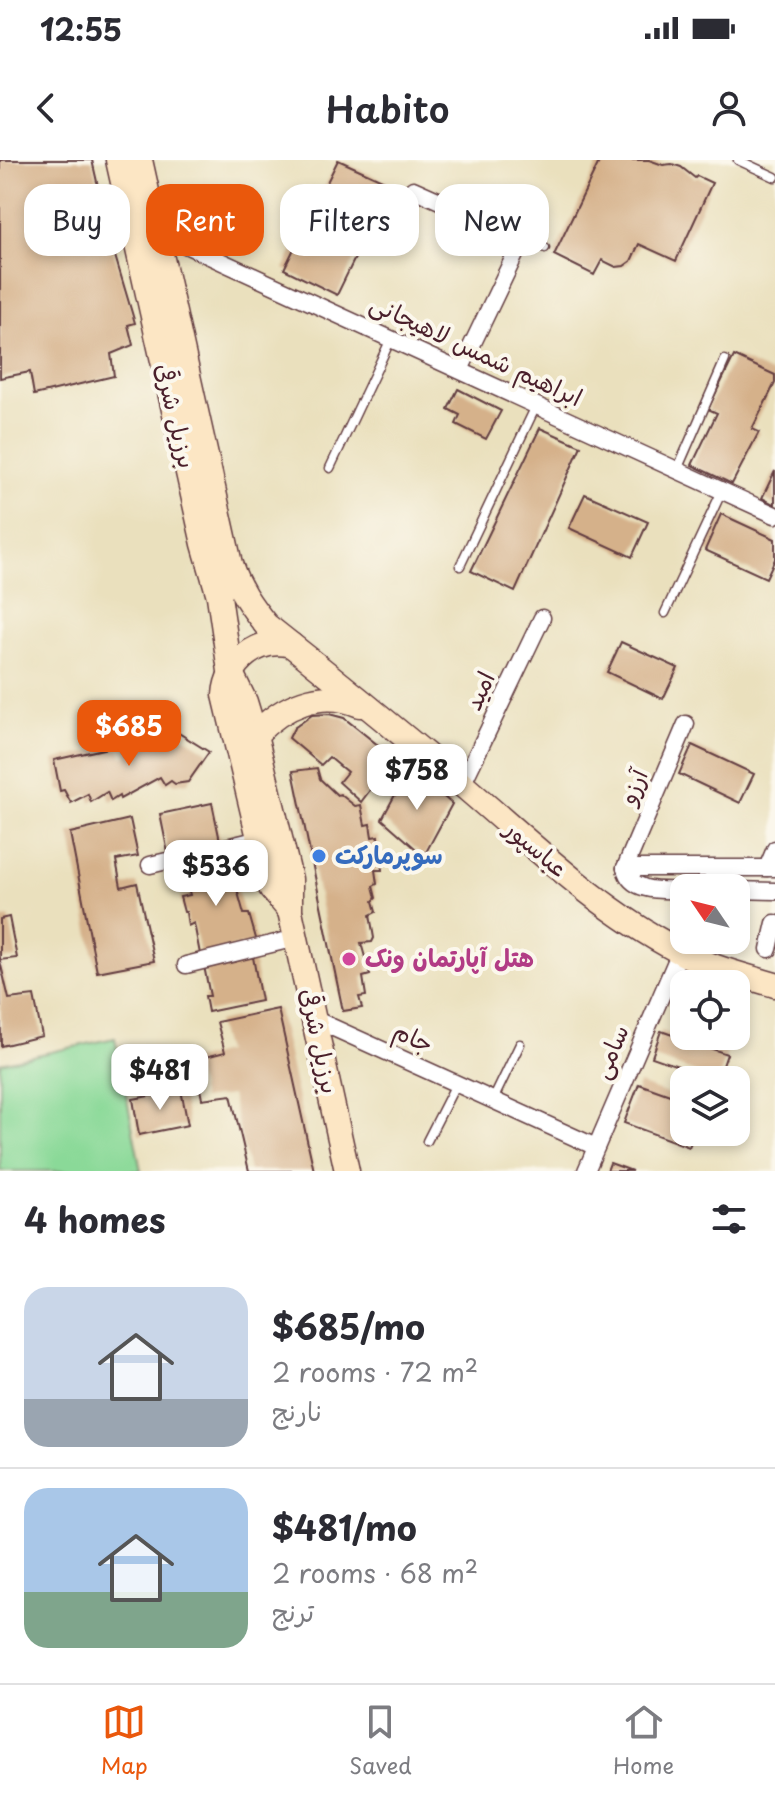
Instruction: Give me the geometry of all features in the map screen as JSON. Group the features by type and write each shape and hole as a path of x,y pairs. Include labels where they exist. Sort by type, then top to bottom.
{"main road":[{"name":"برزیل شرقی","path":"118,160 204,544 219,596 230,671 225,695 255,735 290,879 290,911 347,1171"},
{"name":"برزیل شرقی","path":"140,160 146,185"},
{"name":"برزیل شرقی","path":"162,256 230,564"},
{"path":"204,544 230,564 219,596"},
{"name":"عباسپور","path":"230,564 246,601 266,625 595,897 670,946"},
{"path":"230,671 262,645 291,645"},
{"path":"255,735 271,717 312,700 346,699 370,709"},
{"name":"برزیل شرقی","path":"236,706 271,888 290,911"},
{"name":"عباسپور","path":"685,954 775,985"}],"street":[{"name":"ابراهیم شمس لاهیجانی","path":"210,256 775,515"},
{"path":"460,370 514,256"},
{"name":"امید","path":"462,785 542,618"},
{"name":"آرزو","path":"625,868 686,724"},
{"path":"150,865 260,839"},
{"path":"670,890 649,889 631,880 625,868 771,868 775,849"},
{"path":"750,890 775,891"},
{"path":"769,949 775,923"},
{"path":"186,965 296,938"},
{"name":"سامی","path":"586,1171 679,954"},
{"name":"جام","path":"314,1019 596,1147"}],"lane":[{"path":"738,160 775,177"},
{"path":"330,468 391,338"},
{"path":"677,470 725,360"},
{"path":"460,566 536,405"},
{"path":"665,613 722,491"},
{"path":"492,1100 520,1044"},
{"path":"427,1141 456,1084"}],"green space":[{"path":"115,1038 141,1171 0,1171 0,1063"}],"building":[{"path":"0,160 92,160 97,184 24,184 24,256 115,256 135,323 128,325 133,345 111,354 114,376 34,395 30,372 0,378"},
{"path":"338,160 391,184 326,184"},
{"path":"600,160 649,160 663,165 672,164 695,178 697,176 712,183 676,261 639,244 631,261 624,266 616,267 602,260 594,275 554,255"},
{"path":"290,256 356,256 337,295 284,269"},
{"path":"734,356 775,375 775,383 752,429 759,432 732,484 692,465 717,413 708,409"},
{"path":"458,389 501,411 486,439 456,424 460,415 448,409"},
{"path":"540,428 581,446 515,592 471,571"},
{"path":"775,471 775,505 762,498"},
{"path":"585,494 648,522 632,557 569,528"},
{"path":"721,514 775,539 775,559 766,578 705,550"},
{"path":"621,642 678,668 663,699 607,672"},
{"path":"329,714 344,718 394,758 361,802 339,782 347,772 329,757 321,765 289,738 294,728 312,715"},
{"path":"166,732 177,732 209,752 188,782 175,784 171,781 165,785 160,777 111,801 107,792 91,802 88,794 71,803 64,790 60,791 54,760 117,746 123,757 142,740 164,736"},
{"path":"692,745 754,774 740,803 679,774"},
{"path":"410,767 452,804 424,856 382,819"},
{"path":"317,768 320,779 337,795 340,794 355,806 361,805 365,825 370,824 372,837 378,836 382,870 375,870 377,884 373,886 376,912 370,915 374,938 372,942 361,943 370,975 363,977 366,996 359,997 362,1008 343,1011 293,771"},
{"path":"212,803 220,841 168,853 160,814"},
{"path":"130,819 138,856 116,860 121,887 137,883 154,961 97,972 70,833"},
{"path":"228,857 244,914 249,914 257,942 200,954 194,923 188,926 180,897 190,895 183,869"},
{"path":"9,917 17,958 0,960 0,919"},
{"path":"253,957 261,1001 208,1012 205,996 210,996 204,966"},
{"path":"0,961 9,999 34,996 42,1036 1,1046"},
{"path":"278,1009 314,1171 249,1171 231,1095 202,1099 194,1060 225,1052 217,1022"},
{"path":"661,1031 670,1034 670,1050 716,1050 727,1054 723,1066 678,1066 652,1057"},
{"path":"639,1084 670,1095 670,1140 624,1123"},
{"path":"181,1090 188,1125 139,1135 133,1099"},
{"path":"610,1163 632,1171 607,1171"}],"place":[{"name":"سوپرمارکت","path":"319,856"},
{"name":"هتل آپارتمان ونک","path":"349,959"}]}
